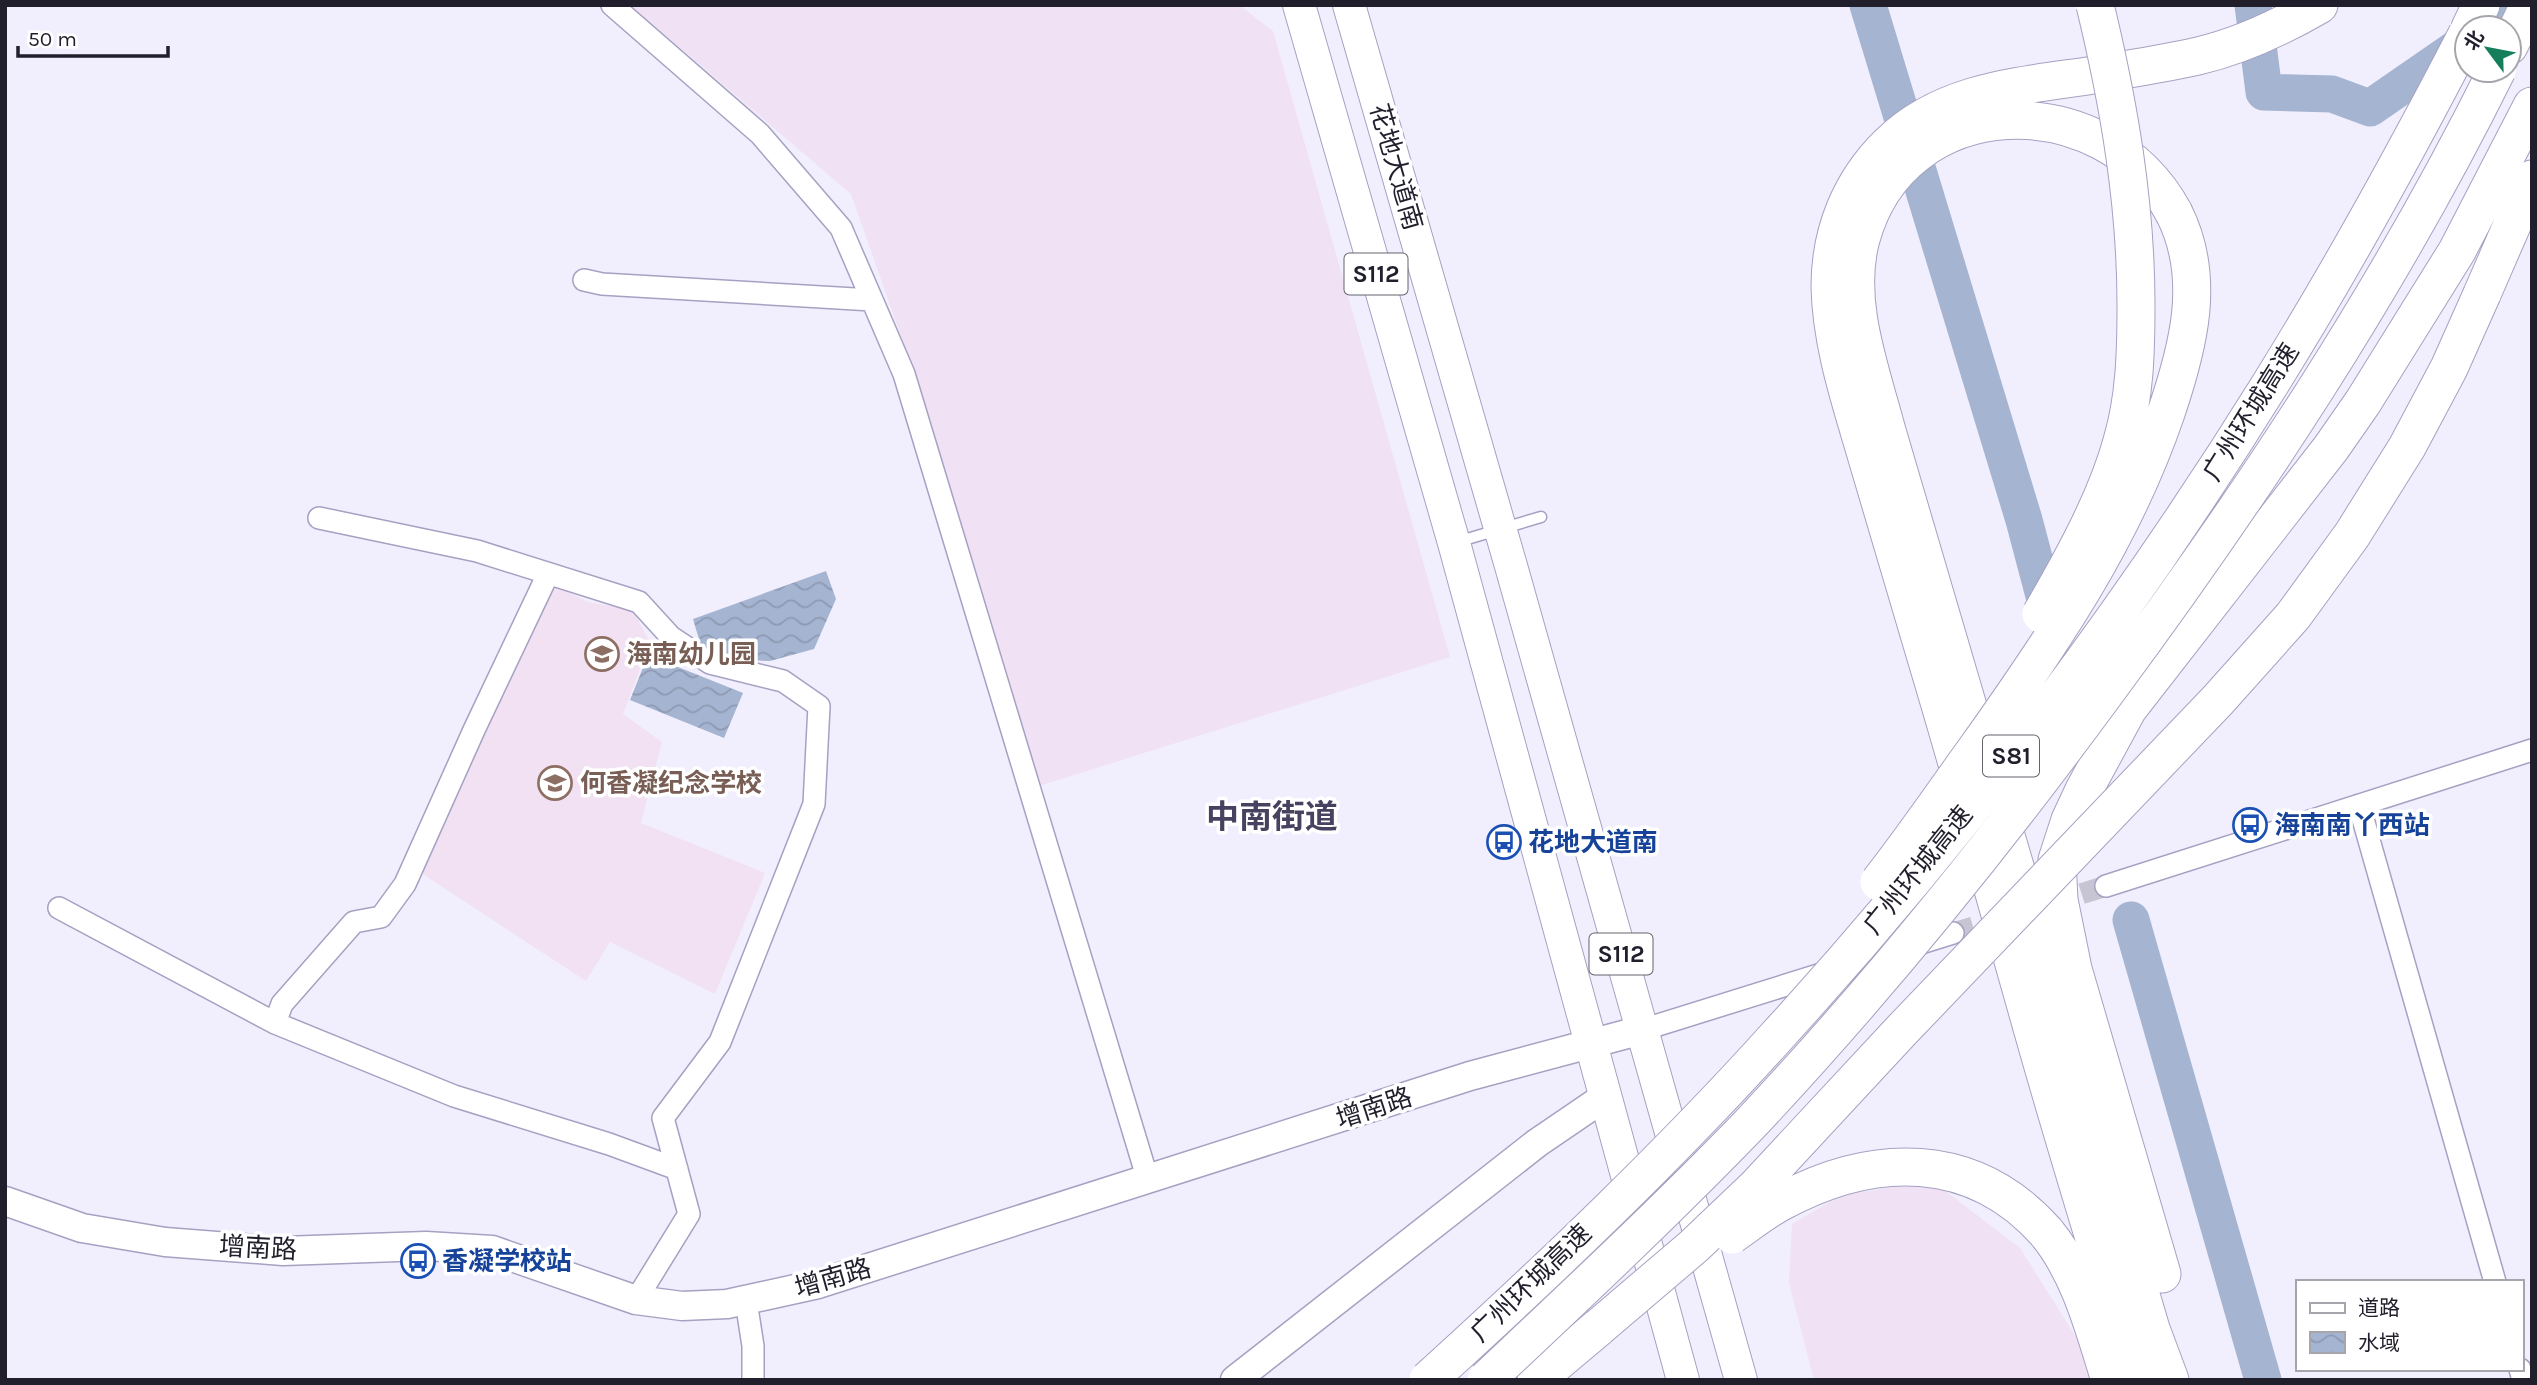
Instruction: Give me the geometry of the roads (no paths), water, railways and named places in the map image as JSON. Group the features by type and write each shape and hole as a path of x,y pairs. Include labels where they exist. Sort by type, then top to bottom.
{"highway":[{"path":"1532,1283 1648,1162 1726,1070 1894,860 2053,594 2106,484 2127,423 2134,383 2136,268 2122,132 2095,5"},
{"path":"2137,1380 1858,428 1836,341 1830,277 1835,236 1850,196 1865,172 1889,144 1923,118 1962,99 1993,90 2193,57 2227,48 2266,32 2319,5"},
{"name":"广州环城高速","path":"1428,1380 1532,1283 1704,1114 1777,1037 1886,910 2035,725 2168,541 2268,387 2348,254 2453,60"},
{"name":"广州环城高速","path":"1486,1380 1660,1213 1760,1112 1893,962 2055,761 2191,576 2300,417 2422,211 2490,84"},
{"path":"2192,1380 2073,969 2059,900 2057,860 2070,820 2084,790 2128,709 2330,448 2369,393 2444,273 2532,106"},
{"path":"1870,892 2029,672 2090,580 2128,509 2160,432 2177,378 2190,323 2191,268 2174,213 2156,185 2110,145 2089,134 2059,124 2005,120 1985,123 1956,132 1927,147 1890,181 1873,208 1858,252 1856,275 1861,327 1887,431 2143,1303 2170,1380"},
{"path":"1536,1380 1694,1246 1755,1188 1901,1031 2218,700 2293,616 2352,535 2430,407 2532,179"},
{"path":"1599,1327 1772,1207 1814,1187 1864,1171 1924,1167 1969,1177 2008,1197 2046,1232 2062,1254 2076,1283 2110,1380"}],"main road":[{"name":"花地大道南","path":"1299,5 1454,542 1683,1380"},
{"name":"花地大道南","path":"1349,5 1741,1380"}],"street":[{"path":"612,5 761,134 841,229 904,374 1148,1180"},
{"path":"584,280 602,284 872,300"},
{"path":"320,518 477,551 639,602 671,637 710,663 783,681 819,706 814,804 720,1042 663,1118 689,1214 636,1300"},
{"path":"275,1023 282,1004 354,922 381,917 405,884 548,574"},
{"path":"2106,886 2532,750"},
{"path":"2359,805 2494,1280"},
{"path":"59,908 275,1023 454,1096 609,1144 677,1169"},
{"path":"1642,1030 1953,933"},
{"name":"增南路","path":"5,1201 82,1227 165,1242 283,1251 426,1247 492,1250 636,1300 682,1306 727,1304 818,1284 1471,1076 1642,1030"},
{"path":"1235,1380 1536,1143 1606,1096"},
{"path":"746,1301 753,1346 753,1380"}],"lane":[{"path":"1454,542 1542,517"}],"water":[{"path":"826,571 836,599 814,649 770,661 743,660 701,646 693,619"},
{"path":"648,655 743,693 724,738 630,700"}],"waterway":[{"path":"1868,5 1902,117"},
{"path":"2253,5 2264,92 2332,94 2370,108 2453,51"},
{"path":"2506,14 2519,5"},
{"path":"1918,171 2024,520 2052,626"},
{"path":"2131,920 2263,1380"}],"tunnel":[{"path":"2052,903 2106,886"},
{"path":"1953,933 2001,919"}],"place":[{"name":"海南幼儿园","path":"602,654"},
{"name":"何香凝纪念学校","path":"555,783"},
{"name":"海南南丫西站","path":"2250,825"},
{"name":"花地大道南","path":"1504,842"},
{"name":"香凝学校站","path":"418,1261"}],"district":[{"name":"中南街道","path":"1272,817"}]}
